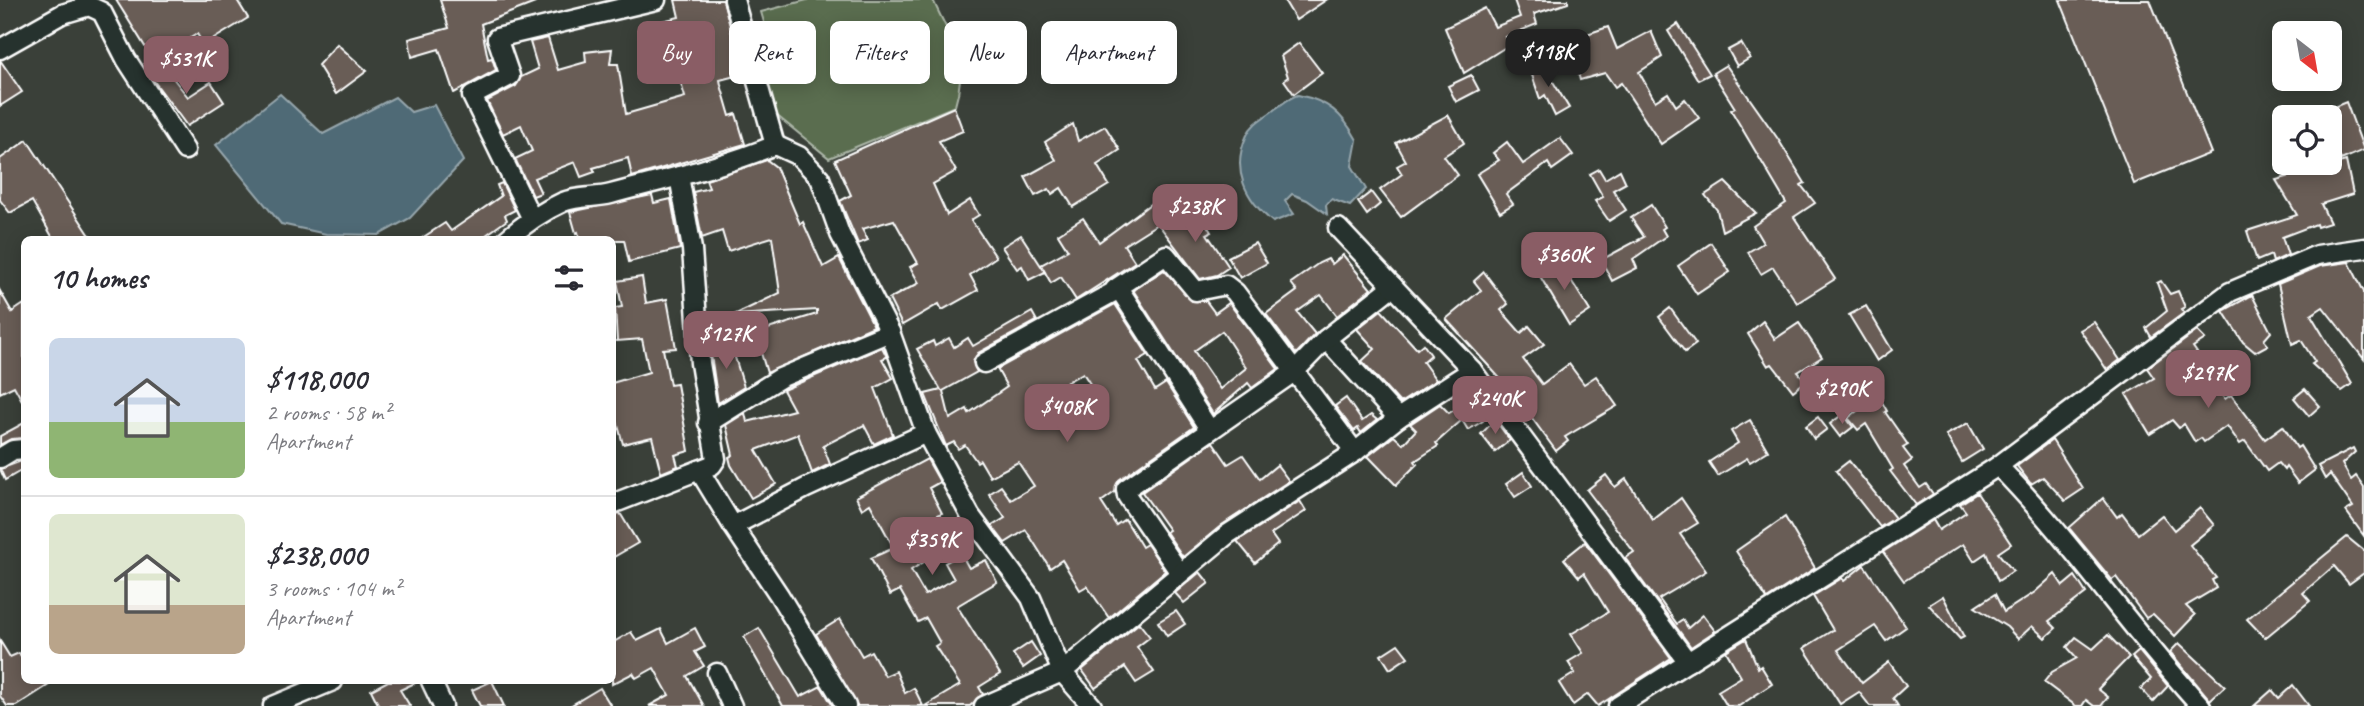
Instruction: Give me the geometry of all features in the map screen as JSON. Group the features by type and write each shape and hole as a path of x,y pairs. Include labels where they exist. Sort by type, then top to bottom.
{"street":[{"path":"531,218 472,96 510,76 497,38 656,0"},
{"path":"734,0 775,145"},
{"path":"0,49 62,14 89,6 102,12 126,59 185,150"},
{"path":"511,236 531,218 567,200 605,195 679,176 775,145 800,156 820,178 840,234 890,332 926,433 970,515 1031,598 1062,672 1092,706"},
{"path":"616,503 645,489 712,465 716,459 708,424 700,363 692,249 679,176"},
{"path":"1338,228 1472,370 1688,663"},
{"path":"1618,706 1998,466 2230,292 2317,255 2364,248"},
{"path":"984,363 1168,256 1187,284 1196,290 1226,285 1235,292 1354,452"},
{"path":"1180,573 1127,496 1126,489 1294,372 1326,339 1393,286"},
{"path":"1115,289 1128,303 1209,429"},
{"path":"708,424 780,378 890,332"},
{"path":"1326,339 1398,418"},
{"path":"984,706 1062,672 1228,534 1354,452 1398,418 1472,370"},
{"path":"733,526 806,488 926,433"},
{"path":"0,458 21,448"},
{"path":"1998,466 2040,509 2158,659 2201,706"},
{"path":"699,470 846,706"},
{"path":"716,673 732,706"},
{"path":"273,706 326,684"},
{"path":"432,684 443,706"}],"green space":[{"path":"807,0 933,0 944,23 944,84 959,84 955,106 829,158 770,110 765,84 816,84 816,21 764,21 761,12"}],"water":[{"path":"280,94 323,134 395,97 411,112 434,105 463,161 410,218 379,235 326,234 281,224 216,145"},
{"path":"1298,95 1326,105 1346,122 1357,140 1352,166 1366,189 1350,206 1331,199 1326,205 1327,214 1307,200 1292,194 1285,201 1294,214 1273,222 1248,194 1241,172 1242,148 1255,124"}],"building":[{"path":"116,0 237,0 248,18 204,45 197,34 154,61"},
{"path":"440,0 535,0 535,3 481,24 488,59 492,58 496,70 454,93 439,49 412,57 409,39 449,28"},
{"path":"675,0 723,0 729,22 729,78 720,80 730,116 736,114 745,144 632,177 628,158 593,168 595,172 581,177 575,162 534,178 541,193 533,196 515,159 532,151 521,125 503,134 487,101 516,86 521,77 538,69 530,42 548,38 558,70 586,62 585,52 612,49 610,64 618,64 626,114 685,97 681,84 715,84 715,21 662,21 679,17"},
{"path":"1284,0 1326,0 1296,20"},
{"path":"1514,0 1568,0 1568,3 1534,14 1537,24 1505,37 1509,45 1464,73 1445,28 1485,8 1495,27 1520,17"},
{"path":"2060,0 2150,0 2211,153 2134,184"},
{"path":"1678,24 1710,74 1698,80 1668,31"},
{"path":"1608,27 1617,49 1651,31 1662,57 1639,72 1655,101 1668,93 1676,106 1685,99 1699,118 1661,144 1621,83 1615,87 1605,73 1580,80 1575,62 1588,59 1581,36"},
{"path":"1299,43 1322,73 1294,94 1284,80 1288,77 1281,56"},
{"path":"1741,43 1750,58 1737,66 1728,50"},
{"path":"337,44 367,71 336,94 318,65"},
{"path":"0,60 22,92 0,106"},
{"path":"1541,62 1569,108 1555,116 1545,95 1540,99 1529,66"},
{"path":"161,63 188,97 211,82 224,102 187,126 148,73"},
{"path":"1726,65 1778,139 1805,183 1801,185 1815,203 1794,217 1835,279 1797,303 1773,267 1761,274 1748,252 1763,243 1753,226 1786,203 1731,110 1735,108 1713,73"},
{"path":"1471,75 1479,90 1456,102 1448,86"},
{"path":"2346,102 2364,150 2342,160 2342,105 2339,105"},
{"path":"954,107 963,131 939,141 956,171 933,184 947,215 970,200 979,215 971,220 996,257 970,275 978,290 942,310 939,304 902,325 889,299 919,283 910,267 918,263 894,220 862,229 868,240 858,244 840,201 851,195 835,160"},
{"path":"1448,115 1464,143 1444,156 1458,175 1401,217 1380,190 1402,174 1397,166 1406,161 1396,143"},
{"path":"1073,124 1078,141 1105,126 1120,150 1097,165 1109,185 1073,207 1061,188 1052,194 1049,189 1035,196 1025,177 1056,160 1045,142"},
{"path":"1560,138 1573,155 1552,170 1548,163 1506,194 1513,204 1500,212 1477,174 1499,160 1493,153 1507,142 1523,164"},
{"path":"27,140 90,236 52,236 32,201 10,213 0,200 0,159"},
{"path":"767,160 776,167 800,224 803,222 823,267 839,258 874,326 767,373 755,333 817,314 817,310 734,315 780,293 772,237 728,251 722,231 702,238 693,192 709,188 706,180"},
{"path":"2346,161 2353,194 2321,204 2330,223 2317,227 2316,224 2282,237 2288,255 2273,262 2271,255 2257,261 2247,231 2297,215 2276,180 2294,175 2342,175 2342,162"},
{"path":"1599,169 1605,179 1620,170 1626,183 1613,190 1626,210 1609,221 1595,201 1603,197 1590,174"},
{"path":"1725,182 1756,213 1722,231 1717,210 1705,195"},
{"path":"502,183 515,210 505,215 507,220 485,236 425,236 445,223 451,231 501,196 497,185"},
{"path":"1371,192 1380,204 1367,215 1358,202"},
{"path":"652,195 654,203 671,199 680,249 629,262 624,240 616,240 616,236 579,236 570,212"},
{"path":"1153,202 1165,219 1124,245 1135,262 1076,300 1061,277 1051,283 1041,265 1068,250 1058,234 1083,218 1099,242"},
{"path":"1651,205 1665,227 1662,229 1666,236 1633,259 1637,268 1612,281 1601,260 1644,237 1631,218"},
{"path":"1197,209 1211,232 1207,234 1229,267 1217,275 1200,279 1159,225 1175,216 1178,221"},
{"path":"1021,235 1045,272 1029,280 1022,266 1017,269 1002,247"},
{"path":"1255,243 1267,263 1240,278 1228,257"},
{"path":"1711,243 1730,272 1697,294 1678,266"},
{"path":"1343,255 1371,289 1337,316 1321,295 1297,312 1315,334 1296,354 1266,314 1297,291 1291,283 1319,263 1328,259 1332,264"},
{"path":"1558,259 1590,311 1569,325 1537,271"},
{"path":"2349,262 2364,292 2364,359 2323,307 2311,315 2352,384 2342,391 2312,364 2315,362 2301,340 2292,344 2278,284 2320,266"},
{"path":"1164,270 1192,301 1206,301 1215,313 1229,303 1278,369 1252,388 1248,383 1213,414 1133,290","holes":["1222,331 1246,368 1220,389 1194,351"]},
{"path":"1484,272 1508,304 1501,310 1521,333 1529,326 1544,344 1523,359 1542,384 1569,364 1584,384 1596,376 1617,406 1565,437 1568,441 1556,451 1515,395 1446,319 1481,290 1474,281"},
{"path":"642,277 646,303 667,299 676,348 663,349 670,385 677,384 689,451 675,455 678,466 661,473 652,437 623,444 616,418 616,382 649,372 642,339 617,341 616,308 622,307 617,281"},
{"path":"2161,281 2170,294 2178,291 2185,307 2181,309 2184,313 2151,337 2146,328 2167,311 2157,283"},
{"path":"0,291 12,312 21,306 21,399 14,386 0,393"},
{"path":"2252,295 2271,332 2264,340 2268,345 2255,352 2243,342 2223,311"},
{"path":"1115,304 1148,355 1138,361 1155,390 1166,383 1194,427 1119,480 1115,492 1101,502 1116,525 1125,519 1142,547 1147,544 1165,571 1109,618 1087,586 1080,590 1062,560 1050,568 1026,530 1005,543 992,526 1005,518 989,494 1001,486 1011,500 1034,486 1018,462 990,477 980,460 977,462 965,445 958,449 954,442 946,446 925,394 941,390 917,349 933,341 935,346 949,338 954,347 968,338 973,346 1032,312 1037,321 978,353 973,362 977,372 943,391 950,419 967,409 969,413 1007,387 997,369","holes":["1083,373 1105,407 1082,422 1060,386"]},
{"path":"1866,306 1892,350 1877,361 1849,315"},
{"path":"1670,308 1696,344 1685,352 1659,317"},
{"path":"1381,310 1417,349 1423,344 1431,355 1423,362 1436,380 1400,403 1362,361 1375,349 1357,329"},
{"path":"1763,321 1775,339 1799,323 1822,357 1798,372 1806,381 1793,391 1772,364 1768,366 1748,334"},
{"path":"2094,322 2120,360 2107,370 2080,330"},
{"path":"2197,331 2205,339 2193,347 2200,357 2194,361 2225,399 2231,395 2265,439 2283,426 2297,448 2300,446 2315,470 2298,483 2286,467 2284,470 2278,463 2267,471 2245,441 2240,444 2227,426 2204,442 2201,438 2195,442 2184,424 2179,428 2172,420 2150,434 2126,394 2154,378 2147,368"},
{"path":"730,341 744,387 718,403 710,348"},
{"path":"882,347 887,357 882,359 893,378 875,388 893,435 874,444 864,425 823,446 830,464 812,473 798,434 756,450 776,484 751,498 731,465 729,457 733,455 726,425 745,413 747,422 794,410 783,390"},
{"path":"2305,389 2320,406 2309,416 2294,398"},
{"path":"1878,395 1887,411 1885,412 1908,445 1903,448 1912,460 1904,466 1920,488 1926,484 1933,494 1916,505 1890,471 1893,469 1866,424 1858,430 1848,418"},
{"path":"1477,396 1481,402 1475,408 1483,421 1468,430 1462,420 1436,443 1438,446 1415,461 1417,464 1396,485 1368,456 1394,436 1403,444 1416,430 1410,424 1440,404 1449,413"},
{"path":"1346,398 1362,421 1371,415 1377,420 1361,433 1358,428 1354,431 1335,406"},
{"path":"1843,414 1853,427 1840,437 1830,424"},
{"path":"1818,417 1827,429 1814,439 1806,426"},
{"path":"1495,420 1510,440 1495,452 1481,434"},
{"path":"1750,420 1768,451 1750,462 1747,458 1718,476 1709,462 1738,443 1731,431"},
{"path":"1968,423 1983,449 1962,462 1946,435"},
{"path":"21,425 21,438 11,439 0,445 0,436"},
{"path":"2052,440 2083,489 2065,501 2043,477 2031,484 2017,466"},
{"path":"1213,442 1228,464 1243,455 1260,479 1277,465 1289,481 1222,525 1183,557 1166,532 1169,530 1142,492"},
{"path":"2353,448 2355,452 2342,464 2351,480 2356,476 2364,487 2364,536 2346,511 2353,507 2330,474 2325,479 2318,466"},
{"path":"927,459 940,482 929,488 942,513 938,515 947,531 938,536 945,549 911,570 925,595 954,579 945,563 961,554 969,568 986,560 997,582 957,606 1000,674 979,687 983,694 970,706 925,706 960,685 935,646 940,643 926,618 918,622 900,590 890,595 871,558 894,548 870,504 862,509 856,497"},
{"path":"21,461 21,471 5,480 0,469"},
{"path":"1849,461 1895,518 1880,527 1836,471"},
{"path":"1523,472 1532,486 1515,497 1506,484"},
{"path":"1606,475 1615,487 1626,479 1653,520 1681,498 1698,523 1680,534 1706,571 1659,599 1677,624 1683,620 1688,628 1703,615 1715,631 1691,647 1625,558 1634,552 1587,490"},
{"path":"1977,493 2011,544 1998,553 2013,571 1998,581 1986,553 1974,561 1963,544 1904,581 1883,552 1933,520 1939,530 1966,512 1960,504"},
{"path":"2103,498 2117,517 2122,513 2138,534 2162,515 2174,530 2200,508 2214,525 2190,545 2216,578 2212,580 2216,588 2186,606 2195,615 2175,636 2153,614 2146,618 2116,577 2112,580 2069,528"},
{"path":"1300,501 1306,511 1271,534 1278,544 1255,563 1237,541"},
{"path":"620,513 638,543 616,556 616,514"},
{"path":"1785,517 1815,568 1767,599 1736,551"},
{"path":"2347,537 2364,551 2364,573 2349,584 2334,566 2303,593 2310,601 2265,638 2247,619"},
{"path":"1585,542 1671,658 1598,706 1588,694 1573,705 1559,683 1575,673 1568,662 1583,653 1571,634 1608,612 1584,573 1579,577 1564,559"},
{"path":"1864,565 1906,627 1886,641 1875,626 1838,650 1862,683 1889,662 1906,686 1893,698 1898,706 1870,706 1859,692 1840,704 1804,648 1833,630 1813,596 1842,578 1844,581"},
{"path":"1200,572 1209,583 1184,603 1175,593"},
{"path":"2055,574 2063,586 2075,576 2086,593 2049,621 2056,628 2045,638 2032,626 2018,639 2007,627 1975,607 1995,594 2004,612 2035,592"},
{"path":"1943,596 1964,637 1960,639 1929,605"},
{"path":"1176,611 1185,624 1167,636 1158,622"},
{"path":"840,619 862,656 871,651 885,676 896,671 905,693 914,688 923,706 857,706 816,634"},
{"path":"1139,623 1150,637 1137,647 1154,672 1136,683 1125,667 1095,688 1082,670"},
{"path":"695,628 705,647 695,652 704,666 687,676 704,706 649,706 669,695 654,668 636,678 633,673 616,682 616,641 631,632 637,641 661,629 668,643"},
{"path":"759,628 800,697 821,686 833,706 783,706 744,637"},
{"path":"2108,635 2129,657 2098,689 2108,697 2101,706 2094,706 2086,700 2082,706 2076,706 2044,682 2052,672 2077,658 2067,647 2076,637 2093,649"},
{"path":"1746,639 1758,668 1761,666 1772,684 1739,706 1727,706 1718,691 1741,677 1726,651"},
{"path":"0,641 10,657 19,653 21,656 21,684 50,684 16,706 7,706 0,696"},
{"path":"1031,642 1040,656 1023,668 1013,654"},
{"path":"2179,643 2225,686 2210,700 2170,652"},
{"path":"1398,644 1408,657 1390,669 1381,655"},
{"path":"2139,651 2168,686 2153,702 2141,689 2151,679 2132,657"},
{"path":"382,684 413,684 400,690 410,706 379,706 371,690"},
{"path":"485,684 493,684 504,706 480,706 472,690"},
{"path":"2293,685 2309,706 2254,706 2272,690 2279,698"},
{"path":"600,688 611,706 570,706"}]}
